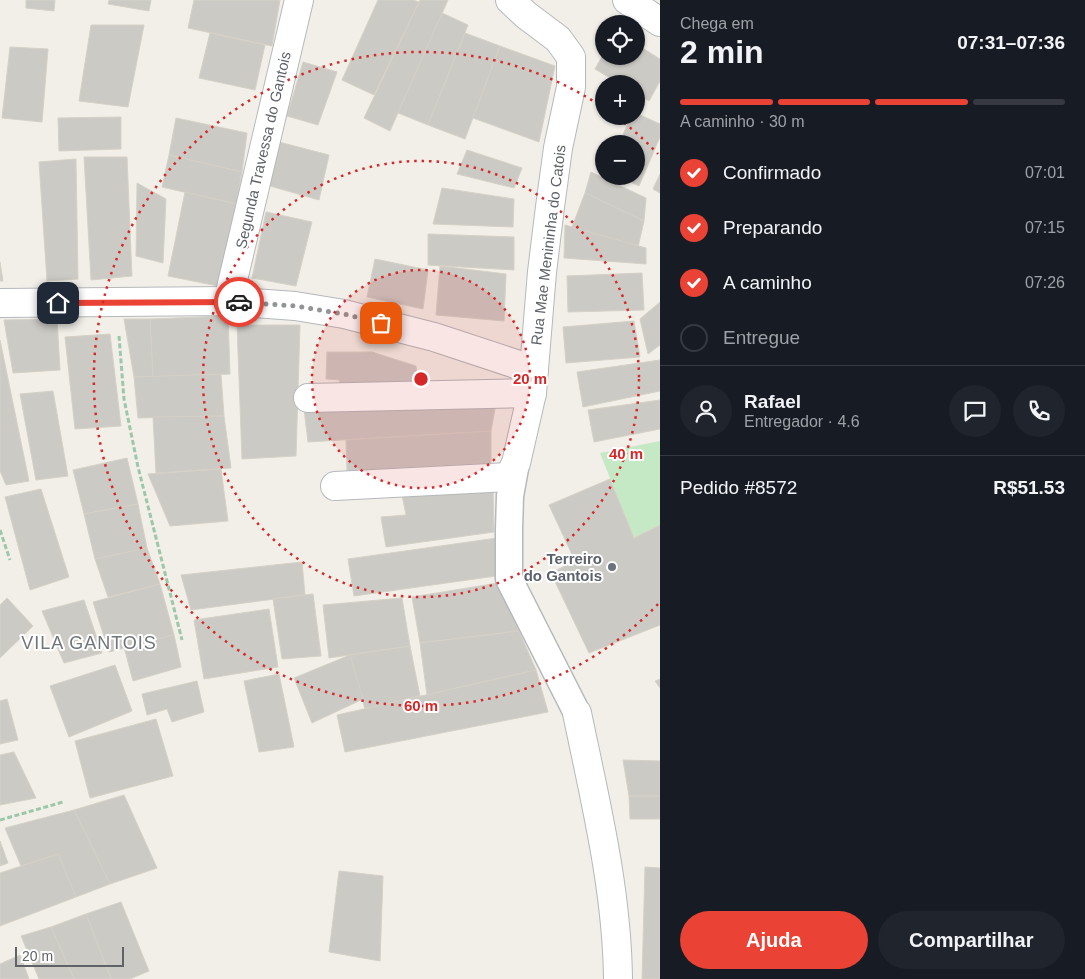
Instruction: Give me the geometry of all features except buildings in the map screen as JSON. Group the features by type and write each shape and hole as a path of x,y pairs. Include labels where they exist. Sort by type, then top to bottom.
{"street":[{"name":"Segunda Travessa do Gantois","path":"228,301 299,0"},
{"name":"Rua Mae Menininha do Catois","path":"510,0 526,15 558,38 571,57 571,87 558,148 542,272 533,381 516,463"},
{"path":"627,0 660,22"},
{"path":"0,303 228,301 295,306 344,314 434,337 533,381"},
{"path":"308,398 533,381"},
{"path":"335,486 509,477 516,463"},
{"path":"516,463 510,496 508,530 509,579 576,712 607,859 618,944 618,979"}],"path":[{"path":"116,303 124,399 138,467 182,640"},
{"path":"0,530 10,560"},
{"path":"0,820 63,802"}],"green space":[{"path":"660,441 660,525 634,538 600,453"}],"way so far":[{"path":"239,302 295,306 344,314 381,323"}],"place":[{"name":"Terreiro do Gantois","path":"612,567"}],"district":[{"name":"VILA GANTOIS","path":"89,643"}],"route":[{"path":"58,303 239,302"}]}
